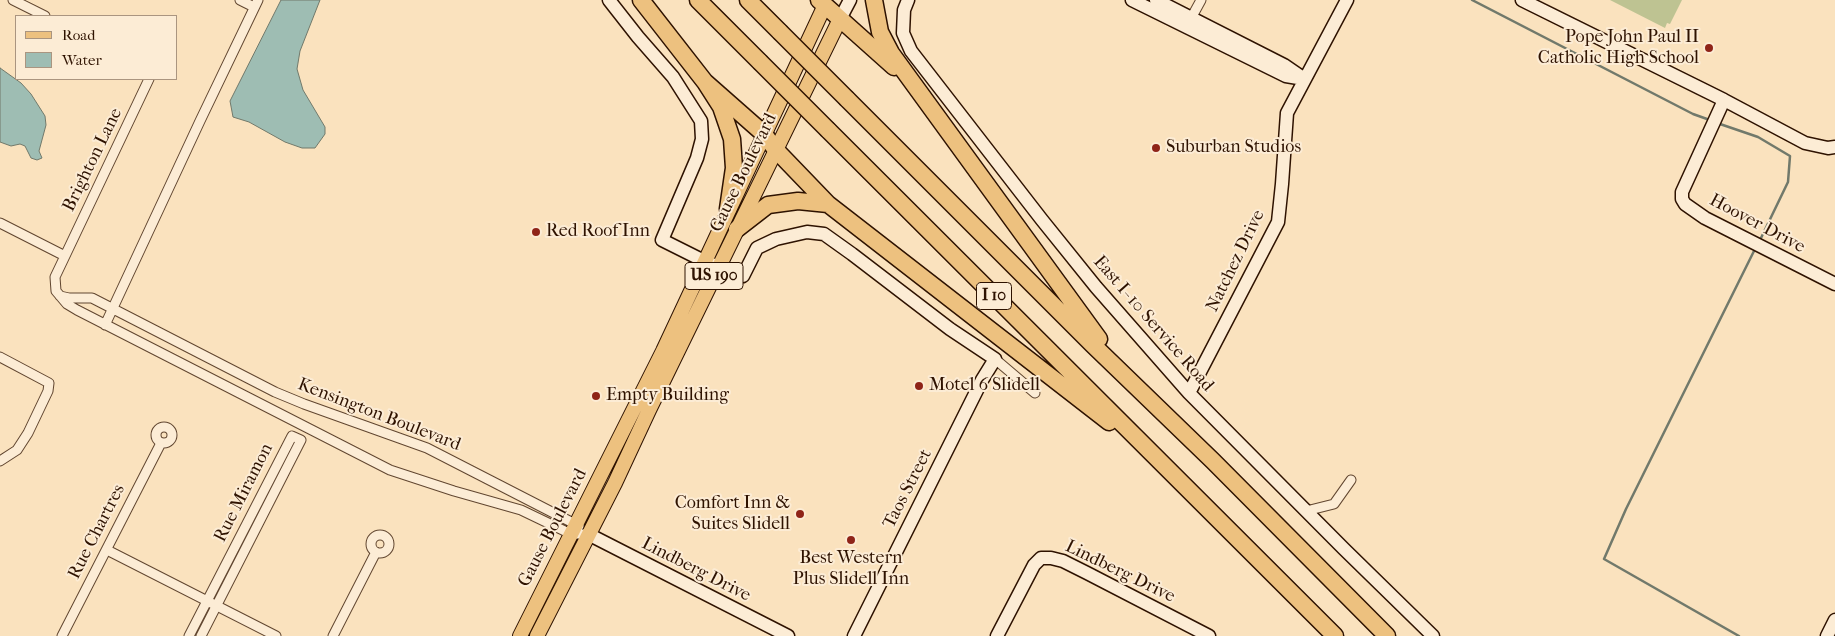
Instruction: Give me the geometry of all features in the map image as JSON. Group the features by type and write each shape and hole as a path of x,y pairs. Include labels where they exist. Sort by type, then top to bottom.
{"highway":[{"path":"641,0 705,82 721,107 732,139 734,168 728,209"},
{"name":"I 10","path":"698,0 1335,636"},
{"name":"I 10","path":"748,0 1124,375 1214,461 1387,636"},
{"path":"874,0 880,32 891,53 1124,375"},
{"path":"824,2 840,19 913,84"},
{"path":"705,82 764,134 776,150 828,204 1160,462"},
{"path":"737,229 768,205 798,201 828,204"}],"main road":[{"name":"Gause Boulevard","path":"537,636 615,483 667,359 704,261 824,2"},
{"name":"Gause Boulevard","path":"520,636 574,529 719,266 840,19"}],"street":[{"path":"13,0 43,15"},
{"path":"105,325 256,4 240,0"},
{"path":"609,0 673,77 701,121 702,139 697,158 662,240 704,261 743,276 757,248 776,239 807,232 824,234 950,330 995,359 1035,392"},
{"name":"Gause Boulevard","path":"840,19 850,0"},
{"name":"East I- 10 Service Road","path":"908,0 904,10 903,33 912,51 1090,280 1189,393 1433,636"},
{"path":"1132,0 1189,23"},
{"path":"1156,0 1189,23 1286,76 1304,79"},
{"path":"1189,23 1200,0"},
{"name":"Natchez Drive","path":"1189,393 1278,222 1287,113 1347,0"},
{"path":"1522,0 1724,100 1805,143 1828,148 1835,147"},
{"name":"Brighton Lane","path":"64,256 149,80"},
{"name":"Hoover Drive","path":"1724,100 1682,192 1682,199 1705,218 1835,284"},
{"path":"0,223 64,256 54,284 60,296"},
{"name":"Kensington Boulevard","path":"60,296 92,298 275,392 427,448 574,529"},
{"name":"Kensington Boulevard","path":"60,296 67,304 105,325 390,470 521,510 588,534"},
{"path":"0,357 49,383 48,391 28,433 17,450 0,461"},
{"name":"Taos Street","path":"854,636 982,380 995,359"},
{"name":"Rue Miramon","path":"189,636 292,436 300,440 201,636"},
{"name":"Rue Chartres","path":"62,636 161,443"},
{"path":"1306,511 1334,504 1351,480"},
{"name":"Lindberg Drive","path":"588,534 788,636"},
{"path":"107,550 276,636"},
{"path":"333,636 376,552"},
{"name":"Lindberg Drive","path":"997,636 1034,566 1041,558 1051,558 1071,565 1209,636"},
{"path":"1827,636 1835,620"}],"green space":[{"path":"1610,0 1682,0 1670,24 1667,23 1665,28"}],"water":[{"path":"281,0 320,0 300,51 297,69 303,90 325,127 325,134 315,148 302,148 285,142 249,122 233,117 230,101"},
{"path":"0,68 21,83 31,94 45,116 46,125 39,151 42,158 37,160 31,158 25,146 20,144 11,146 0,142"}],"waterway":[{"path":"1472,0 1693,114 1707,119"},
{"path":"1720,124 1758,137 1790,156 1788,182 1761,238"},
{"path":"1739,636 1604,559 1626,509 1754,251"}],"place":[{"name":"Pope John Paul II Catholic High School","path":"1709,48"},
{"name":"Suburban Studios","path":"1156,148"},
{"name":"Red Roof Inn","path":"536,232"},
{"name":"Motel 6 Slidell","path":"919,386"},
{"name":"Empty Building","path":"596,396"},
{"name":"Comfort Inn & Suites Slidell","path":"800,514"},
{"name":"Best Western Plus Slidell Inn","path":"851,540"}]}
